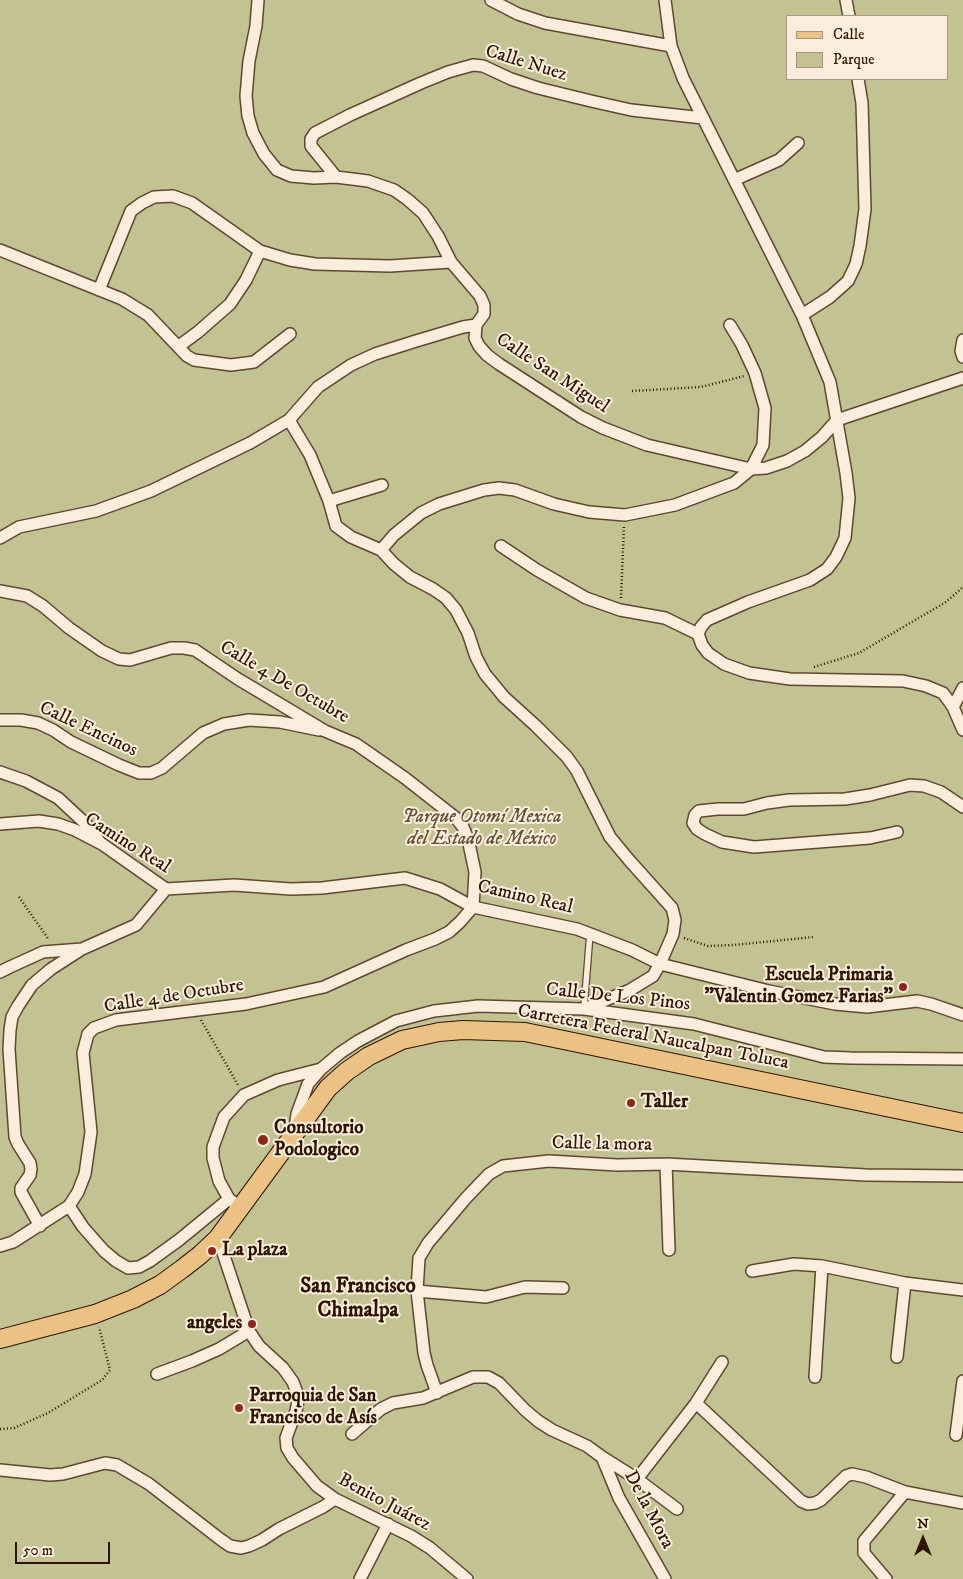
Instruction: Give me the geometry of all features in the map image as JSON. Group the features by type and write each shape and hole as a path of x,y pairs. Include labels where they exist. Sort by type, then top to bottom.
{"main road":[{"name":"Carretera Federal Naucalpan Toluca","path":"0,1338 95,1314 133,1299 160,1285 200,1256 218,1238 234,1203 294,1132 328,1088 347,1071 369,1056 402,1040 439,1032 470,1030 525,1032 963,1123"}],"street":[{"name":"Calle San Miguel","path":"258,0 246,96 248,116 253,133 264,154 277,170 291,176 336,177 368,181 394,190 423,213 438,236 451,262 480,296 484,305 484,314 476,325 475,338 478,346 487,355 602,428 647,444 751,469 766,468 805,451 822,437 837,420"},
{"path":"491,0 518,14 545,23 671,46"},
{"path":"665,0 671,46 683,78 802,315 830,382 849,498 845,538 836,557 827,569 810,580 748,602 707,620 698,634 702,645 708,653 724,664 750,673 790,679 903,681 926,686 943,694 954,707 963,730"},
{"path":"846,0 849,15"},
{"name":"Calle Nuez","path":"336,177 311,146 311,139 315,133 421,83 448,72 473,65 482,66 538,88 630,110 703,118"},
{"path":"802,315 830,297 848,282 856,264 865,209 862,103 858,80"},
{"path":"734,180 779,160 798,143"},
{"path":"99,290 131,211 142,202 154,198 174,196 192,203 260,251 290,260 315,264 390,266 451,262"},
{"path":"0,250 122,299 148,315 187,356 194,360 231,365 254,362 290,334"},
{"path":"179,346 230,304 246,280 260,251"},
{"path":"0,538 19,527 96,511 151,491 250,443 289,420 318,387 351,364 430,336 476,325"},
{"path":"381,550 394,535 421,513 439,504 484,490 499,488 515,490 554,504 589,512 624,515 668,507 734,483 751,469 763,444 765,408 755,373 730,325"},
{"path":"963,340 961,351 963,357"},
{"path":"837,420 963,378"},
{"path":"289,420 310,455 329,502 336,526 342,531 381,550 410,577 434,589 446,598 456,610 468,633 476,658 485,674 504,697 566,757 577,771 610,837 628,860 672,908 675,920 673,934 653,976 643,983 584,1009"},
{"path":"329,502 382,484"},
{"path":"501,546 537,570 586,598 620,610 665,618 698,634"},
{"name":"Calle 4 De Octubre","path":"0,591 27,596 102,651 119,659 130,660 171,648 194,650 238,679 325,731 356,744 380,759 441,806 463,827 472,853 475,872 473,907"},
{"path":"954,707 963,688"},
{"name":"Calle Encinos","path":"0,720 20,720 38,723 71,742 139,773 151,773 162,768 203,734 224,724 249,720 280,722 325,731"},
{"path":"0,772 26,781 58,798 86,824 102,844"},
{"path":"897,832 870,838 754,847 722,842 697,829 694,823 699,811 718,809 744,810 766,803 789,800 854,798 870,796 910,785 924,786 941,792 963,807"},
{"name":"Camino Real","path":"0,824 39,821 58,824 102,844 166,889 234,885 291,889 322,888 406,878 440,890 473,907 590,933 660,964 803,999 867,1007 917,1002 931,1004 963,1015"},
{"path":"40,1226 20,1192 30,1175 31,1169 30,1163 15,1137 9,1049 12,1017 32,984 82,949 136,925 166,889"},
{"name":"Calle 4 de Octubre","path":"0,1246 13,1242 69,1206 78,1192 85,1174 90,1123 82,1053 88,1034 94,1028 116,1020 246,1004 324,987 435,939 460,922 473,907"},
{"path":"0,972 43,952 82,949"},
{"name":"Calle De Los Pinos","path":"294,1132 297,1114 304,1093 312,1079 340,1053 396,1021 434,1011 478,1006 584,1009 694,1024 824,1056 963,1059"},
{"path":"69,1206 83,1227 104,1251 116,1261 128,1268 138,1267 150,1261 234,1203 219,1181 213,1158 213,1147 224,1117 244,1095 278,1080 321,1069"},
{"name":"Calle la mora","path":"437,1393 426,1365 417,1292 419,1258 428,1243 489,1174 503,1166 527,1162 617,1165 666,1164 866,1175 963,1176"},
{"path":"666,1164 669,1250"},
{"name":"Benito Juárez","path":"218,1238 249,1331 259,1346 283,1368 293,1382 298,1401 286,1438 287,1448 294,1458 317,1486 335,1498 388,1524 430,1548 467,1579"},
{"path":"752,1270 794,1264 822,1266 905,1283 963,1290"},
{"path":"815,1377 822,1266"},
{"path":"897,1357 905,1283"},
{"path":"417,1292 480,1297 525,1287 563,1288"},
{"path":"157,1374 219,1349 249,1331"},
{"path":"638,1479 696,1403 722,1362"},
{"path":"352,1434 381,1409 393,1404 423,1398 466,1379 480,1376 488,1377 499,1383 538,1421 552,1430 587,1446 638,1479 677,1509"},
{"path":"956,1435 963,1381"},
{"path":"696,1403 801,1501 808,1504 821,1500 846,1476 852,1474 866,1477 905,1492 963,1503"},
{"name":"De la Mora","path":"602,1457 619,1498 664,1579"},
{"path":"1,1473 50,1475 63,1474 105,1463 117,1465 150,1484 230,1546 241,1548 262,1540 279,1529 324,1507 335,1498"},
{"path":"886,1579 864,1553 864,1541 905,1492"},
{"path":"360,1579 388,1524"}],"lane":[{"path":"584,1009 590,933"}],"path":[{"path":"632,391 701,386 755,373"},
{"path":"620,610 624,515"},
{"path":"790,679 810,669 858,653 946,602 963,587"},
{"path":"19,897 44,934 59,950"},
{"path":"673,934 708,946 813,937"},
{"path":"195,1010 244,1095"},
{"path":"0,1429 14,1428 48,1413 102,1380 110,1370 95,1314"}],"green space":[{"name":"Parque Otomí Mexica del Estado de México","path":"0,0 963,0 963,1579 0,1579"}],"place":[{"name":"Escuela Primaria \"Valentin Gomez Farias\"","path":"903,987"},
{"name":"Taller","path":"631,1103"},
{"name":"Consultorio Podologico","path":"263,1140"},
{"name":"La plaza","path":"212,1251"},
{"name":"angeles","path":"252,1324"},
{"name":"Parroquia de San Francisco de Asís","path":"239,1408"}],"district":[{"name":"San Francisco Chimalpa","path":"358,1300"}]}
